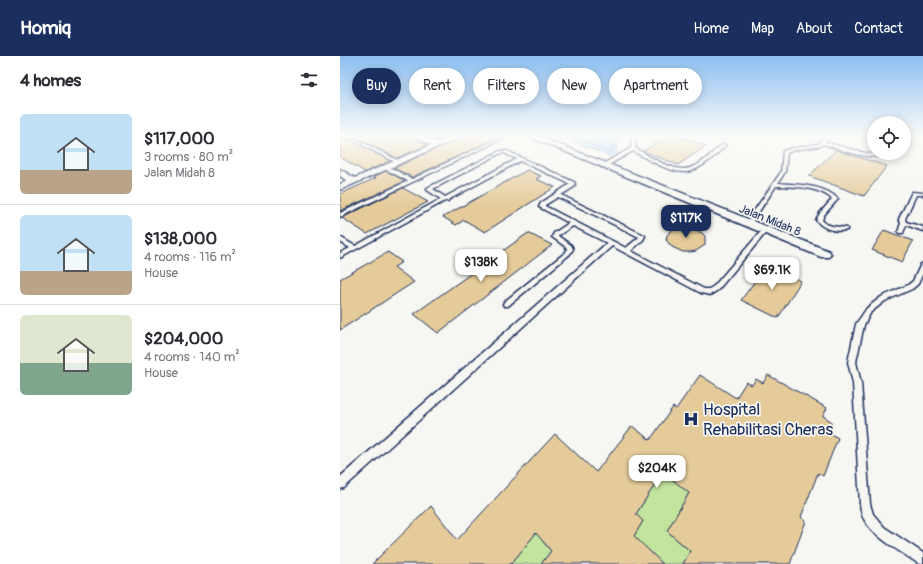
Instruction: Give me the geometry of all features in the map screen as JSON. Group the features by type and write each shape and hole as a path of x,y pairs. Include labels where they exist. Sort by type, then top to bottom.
{"street":[{"path":"340,187 406,159"},
{"name":"Jalan Midah 8","path":"586,159 825,254"},
{"path":"340,172 354,181"}],"lane":[{"path":"392,159 398,162"},
{"path":"340,215 459,159"},
{"path":"446,200 429,189 487,159"},
{"path":"340,256 520,159 573,184 543,204 542,207 703,291 710,292 716,288 765,230"},
{"path":"603,166 616,159"},
{"path":"653,159 676,170 684,171 692,169 706,159"},
{"path":"748,224 783,172 784,159"},
{"path":"385,167 412,181"},
{"path":"775,184 810,188 833,196 835,199 834,202 823,213 819,220 827,227 834,229 845,229"},
{"path":"901,232 904,223 902,219 914,193 923,194"},
{"path":"558,195 642,236 641,239 627,251"},
{"path":"904,223 923,229"},
{"path":"506,304 568,253 570,249 569,246 555,237 556,234 572,224"},
{"path":"340,239 354,248"},
{"path":"340,484 611,243"},
{"path":"923,266 916,282 910,287 883,299 869,310 860,324 852,362 857,383 864,504 868,517 880,531 923,560"}],"green space":[{"path":"690,431 689,493 667,531 690,551 683,564 663,564 645,547 616,564 643,521 636,514"},
{"path":"555,509 562,517 543,542 551,551 541,564 511,564"}],"building":[{"path":"343,159 386,159 390,161 365,172"},
{"path":"414,159 453,159 412,177 394,168"},
{"path":"662,159 687,159 678,165"},
{"path":"827,159 864,159 887,166 864,196 809,176"},
{"path":"527,170 541,176 536,179 555,187 485,232 464,220 456,225 443,217"},
{"path":"386,171 405,181 340,211 340,194 376,178 373,177"},
{"path":"403,188 428,202 367,234 342,218"},
{"path":"678,227 691,227 702,233 705,236 705,245 696,251 690,252 683,252 672,247 666,240 667,235 673,229"},
{"path":"884,230 913,241 902,262 872,250"},
{"path":"528,233 552,245 438,333 414,314"},
{"path":"388,252 402,262 394,267 414,282 340,330 340,279"},
{"path":"767,265 801,281 778,318 741,300"},
{"path":"700,375 736,398 746,382 752,385 756,379 763,383 768,375 827,408 823,416 832,422 828,432 838,438 823,476 818,473 801,517 806,521 790,564 683,564 690,551 667,531 689,493 663,472 636,514 643,521 634,536 663,564 541,564 551,551 536,533 511,564 372,564 431,506 457,540 555,434 596,472 632,426 650,440 673,407 676,409"}],"place":[{"name":"Hospital Rehabilitasi Cheras","path":"691,419"}]}
